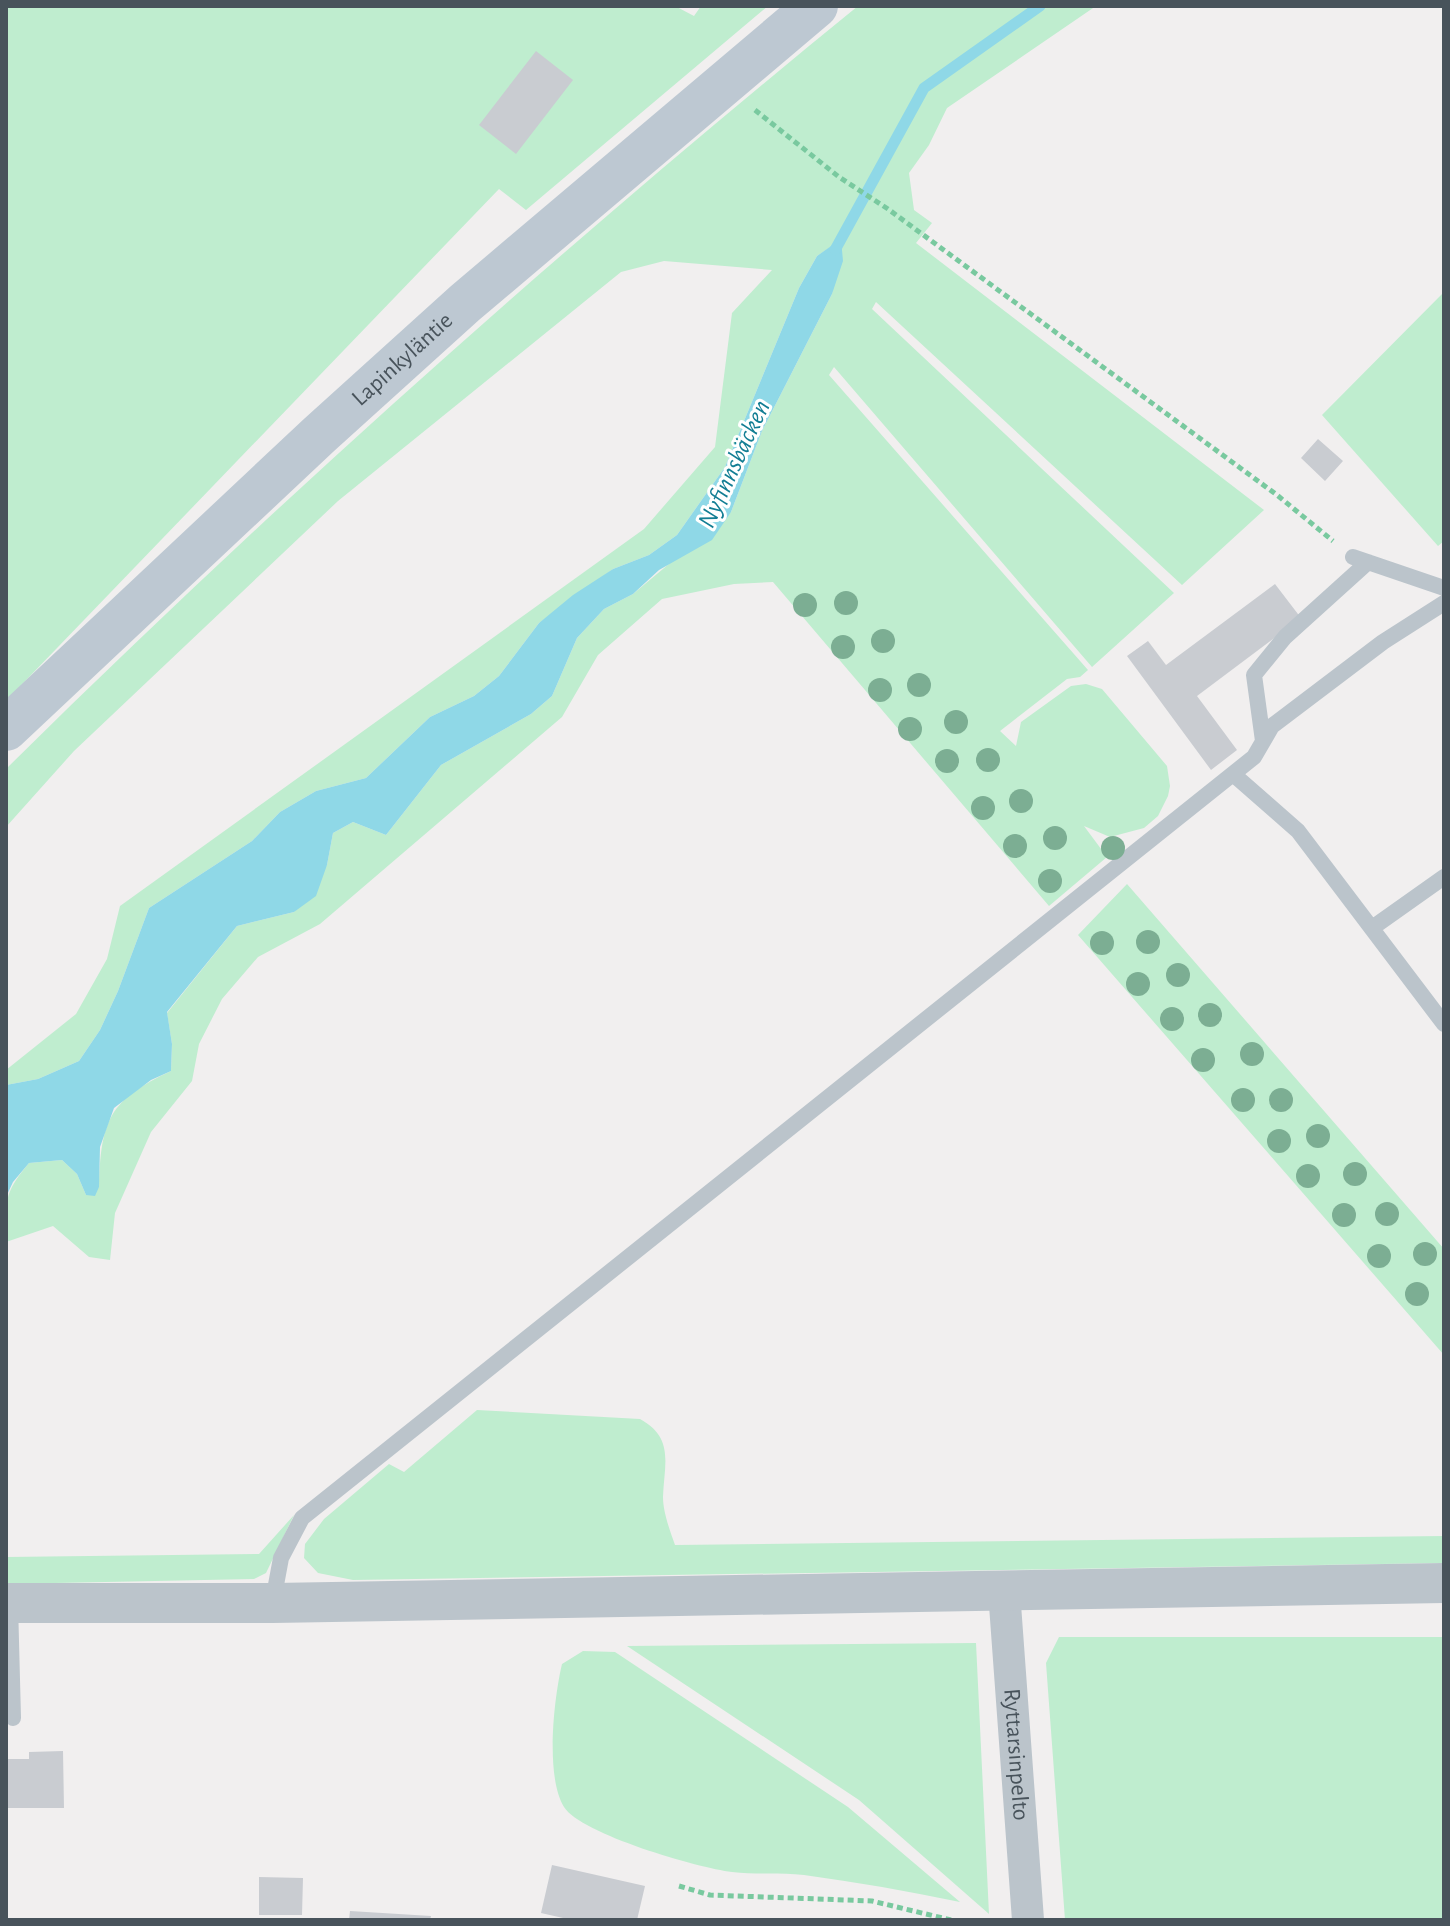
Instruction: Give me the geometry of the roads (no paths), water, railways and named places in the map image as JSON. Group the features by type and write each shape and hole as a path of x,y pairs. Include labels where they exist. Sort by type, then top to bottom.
{"main road":[{"name":"Lapinkyläntie","path":"6,729 319,435 465,303 816,6"}],"street":[{"path":"8,1603 273,1603 1444,1583"},
{"name":"Ryttarsinpelto","path":"1004,1591 1028,1920"}],"lane":[{"path":"1263,741 1254,675 1285,637 1360,560 1444,588"},
{"path":"273,1603 281,1558 302,1518 1254,757 1272,726 1383,642 1444,603"},
{"path":"1233,774 1298,831 1444,1024"},
{"path":"1372,928 1444,877"},
{"path":"8,1603 13,1718"}],"water":[{"path":"841,239 843,261 832,294 762,431 731,512 712,540 659,570 633,594 604,609 577,638 552,696 531,714 441,765 386,835 353,822 333,833 327,865 316,896 294,912 237,926 167,1012 172,1044 171,1071 151,1080 114,1108 100,1147 99,1187 95,1196 86,1195 77,1174 62,1160 29,1163 13,1182 6,1197 6,1085 38,1079 79,1061 100,1030 118,991 149,908 252,841 280,812 316,791 366,778 430,717 474,696 499,676 539,623 573,595 613,569 649,555 677,535 725,467 799,288 817,256"}],"waterway":[{"name":"Nyfinnsbäcken","path":"835,250 924,88 1040,6"}]}
